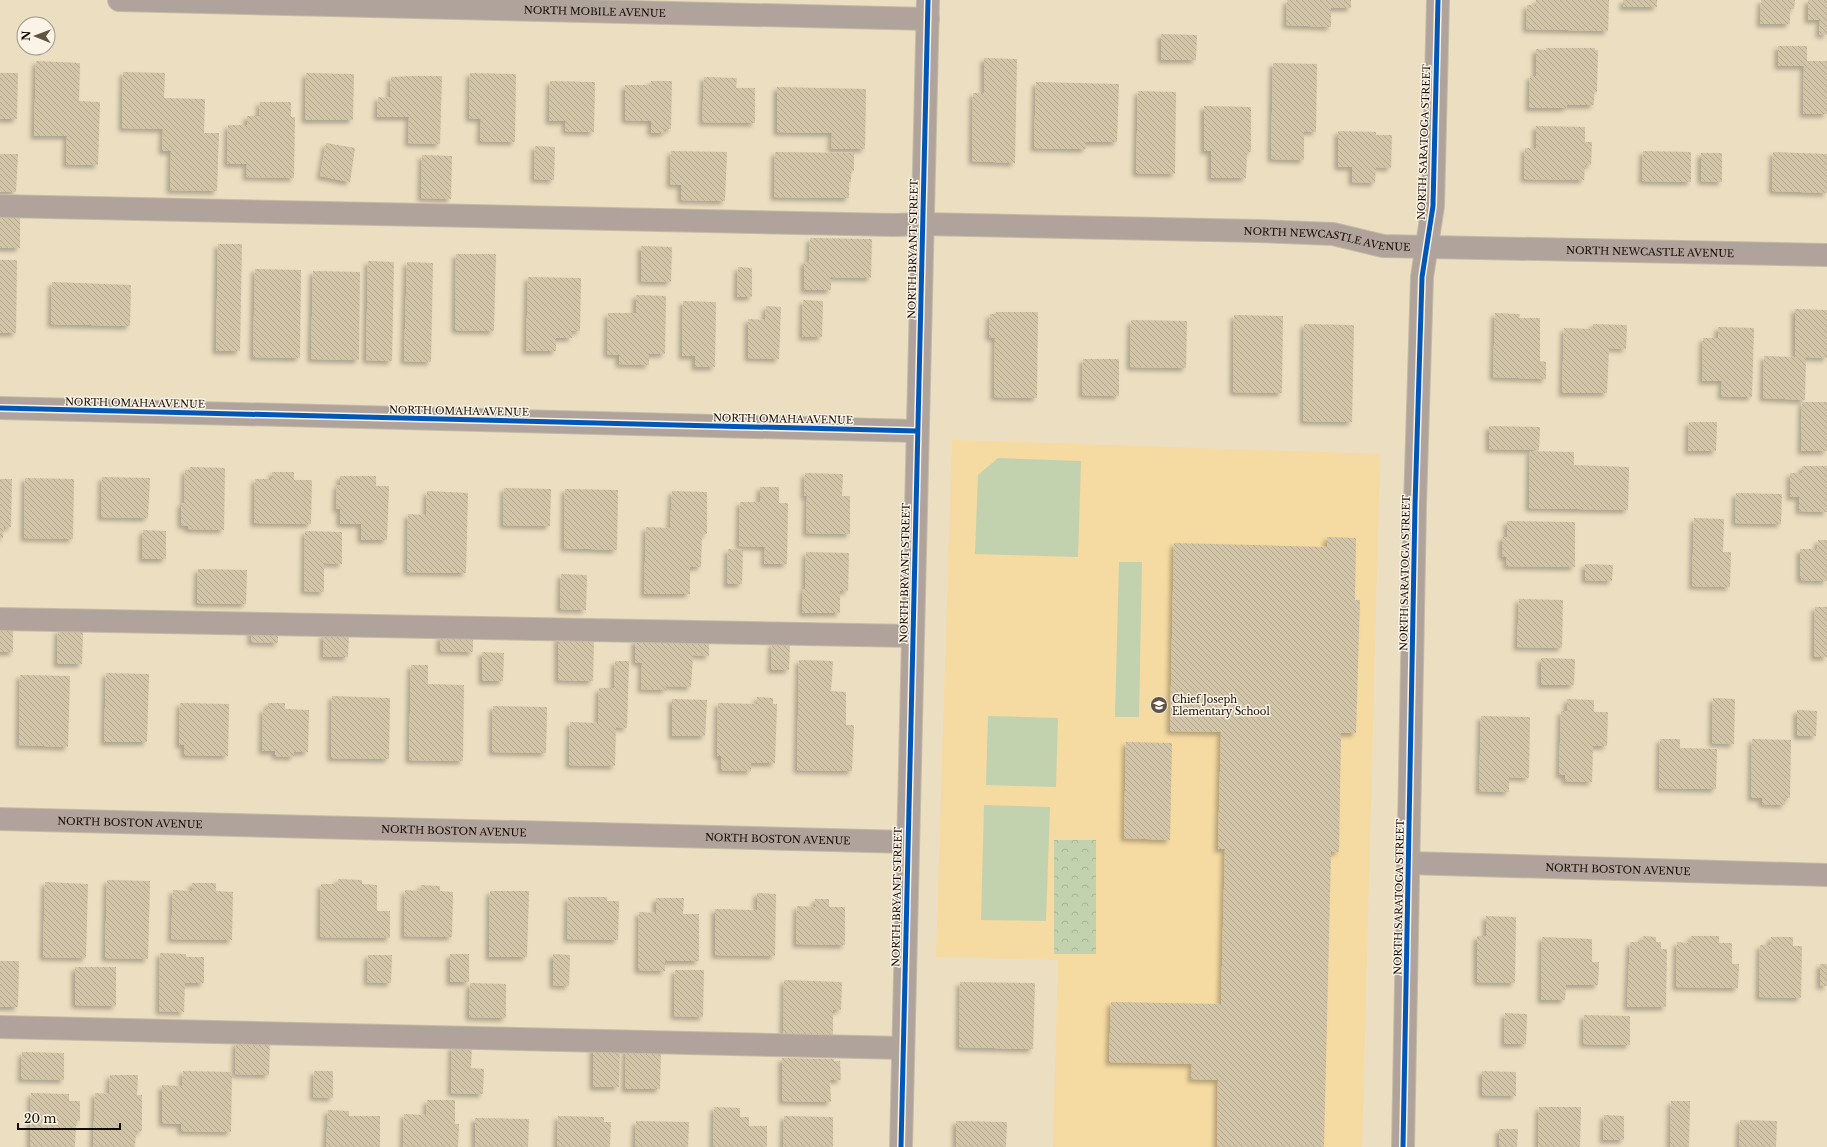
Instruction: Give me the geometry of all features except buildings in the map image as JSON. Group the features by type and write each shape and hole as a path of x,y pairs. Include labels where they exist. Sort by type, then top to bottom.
{"street":[{"name":"NORTH MOBILE AVENUE","path":"119,0 928,10"},
{"name":"NORTH SARATOGA STREET","path":"1403,1147 1415,497 1422,277 1433,206 1438,0"},
{"name":"NORTH BRYANT STREET","path":"901,1147 928,10"},
{"name":"NORTH NEWCASTLE AVENUE","path":"0,206 886,225 922,224 1272,231 1333,234 1383,246 1426,248 1827,255"},
{"name":"NORTH OMAHA AVENUE","path":"0,408 917,431"},
{"path":"0,618 912,636"},
{"name":"NORTH BOSTON AVENUE","path":"0,819 908,842"},
{"name":"NORTH BOSTON AVENUE","path":"1408,863 1827,875"},
{"path":"0,1027 903,1048"}],"shaded area":[{"name":"Chief Joseph Elementary School","path":"952,440 1380,454 1362,1147 1053,1147 1058,960 936,957"}],"green space":[{"path":"998,458 1081,461 1078,557 975,554 978,475"},
{"path":"1119,562 1142,562 1139,717 1115,717"},
{"path":"988,716 1058,718 1056,787 986,785"},
{"path":"984,805 1050,807 1046,921 981,920"},
{"path":"1054,840 1096,840 1096,954 1054,954"}],"cycle path":[{"path":"901,1147 928,0"},
{"path":"1403,1147 1415,505 1422,277 1433,206 1438,0"},
{"path":"0,408 917,431"}],"place":[{"name":"Chief Joseph Elementary School","path":"1159,705"}]}
